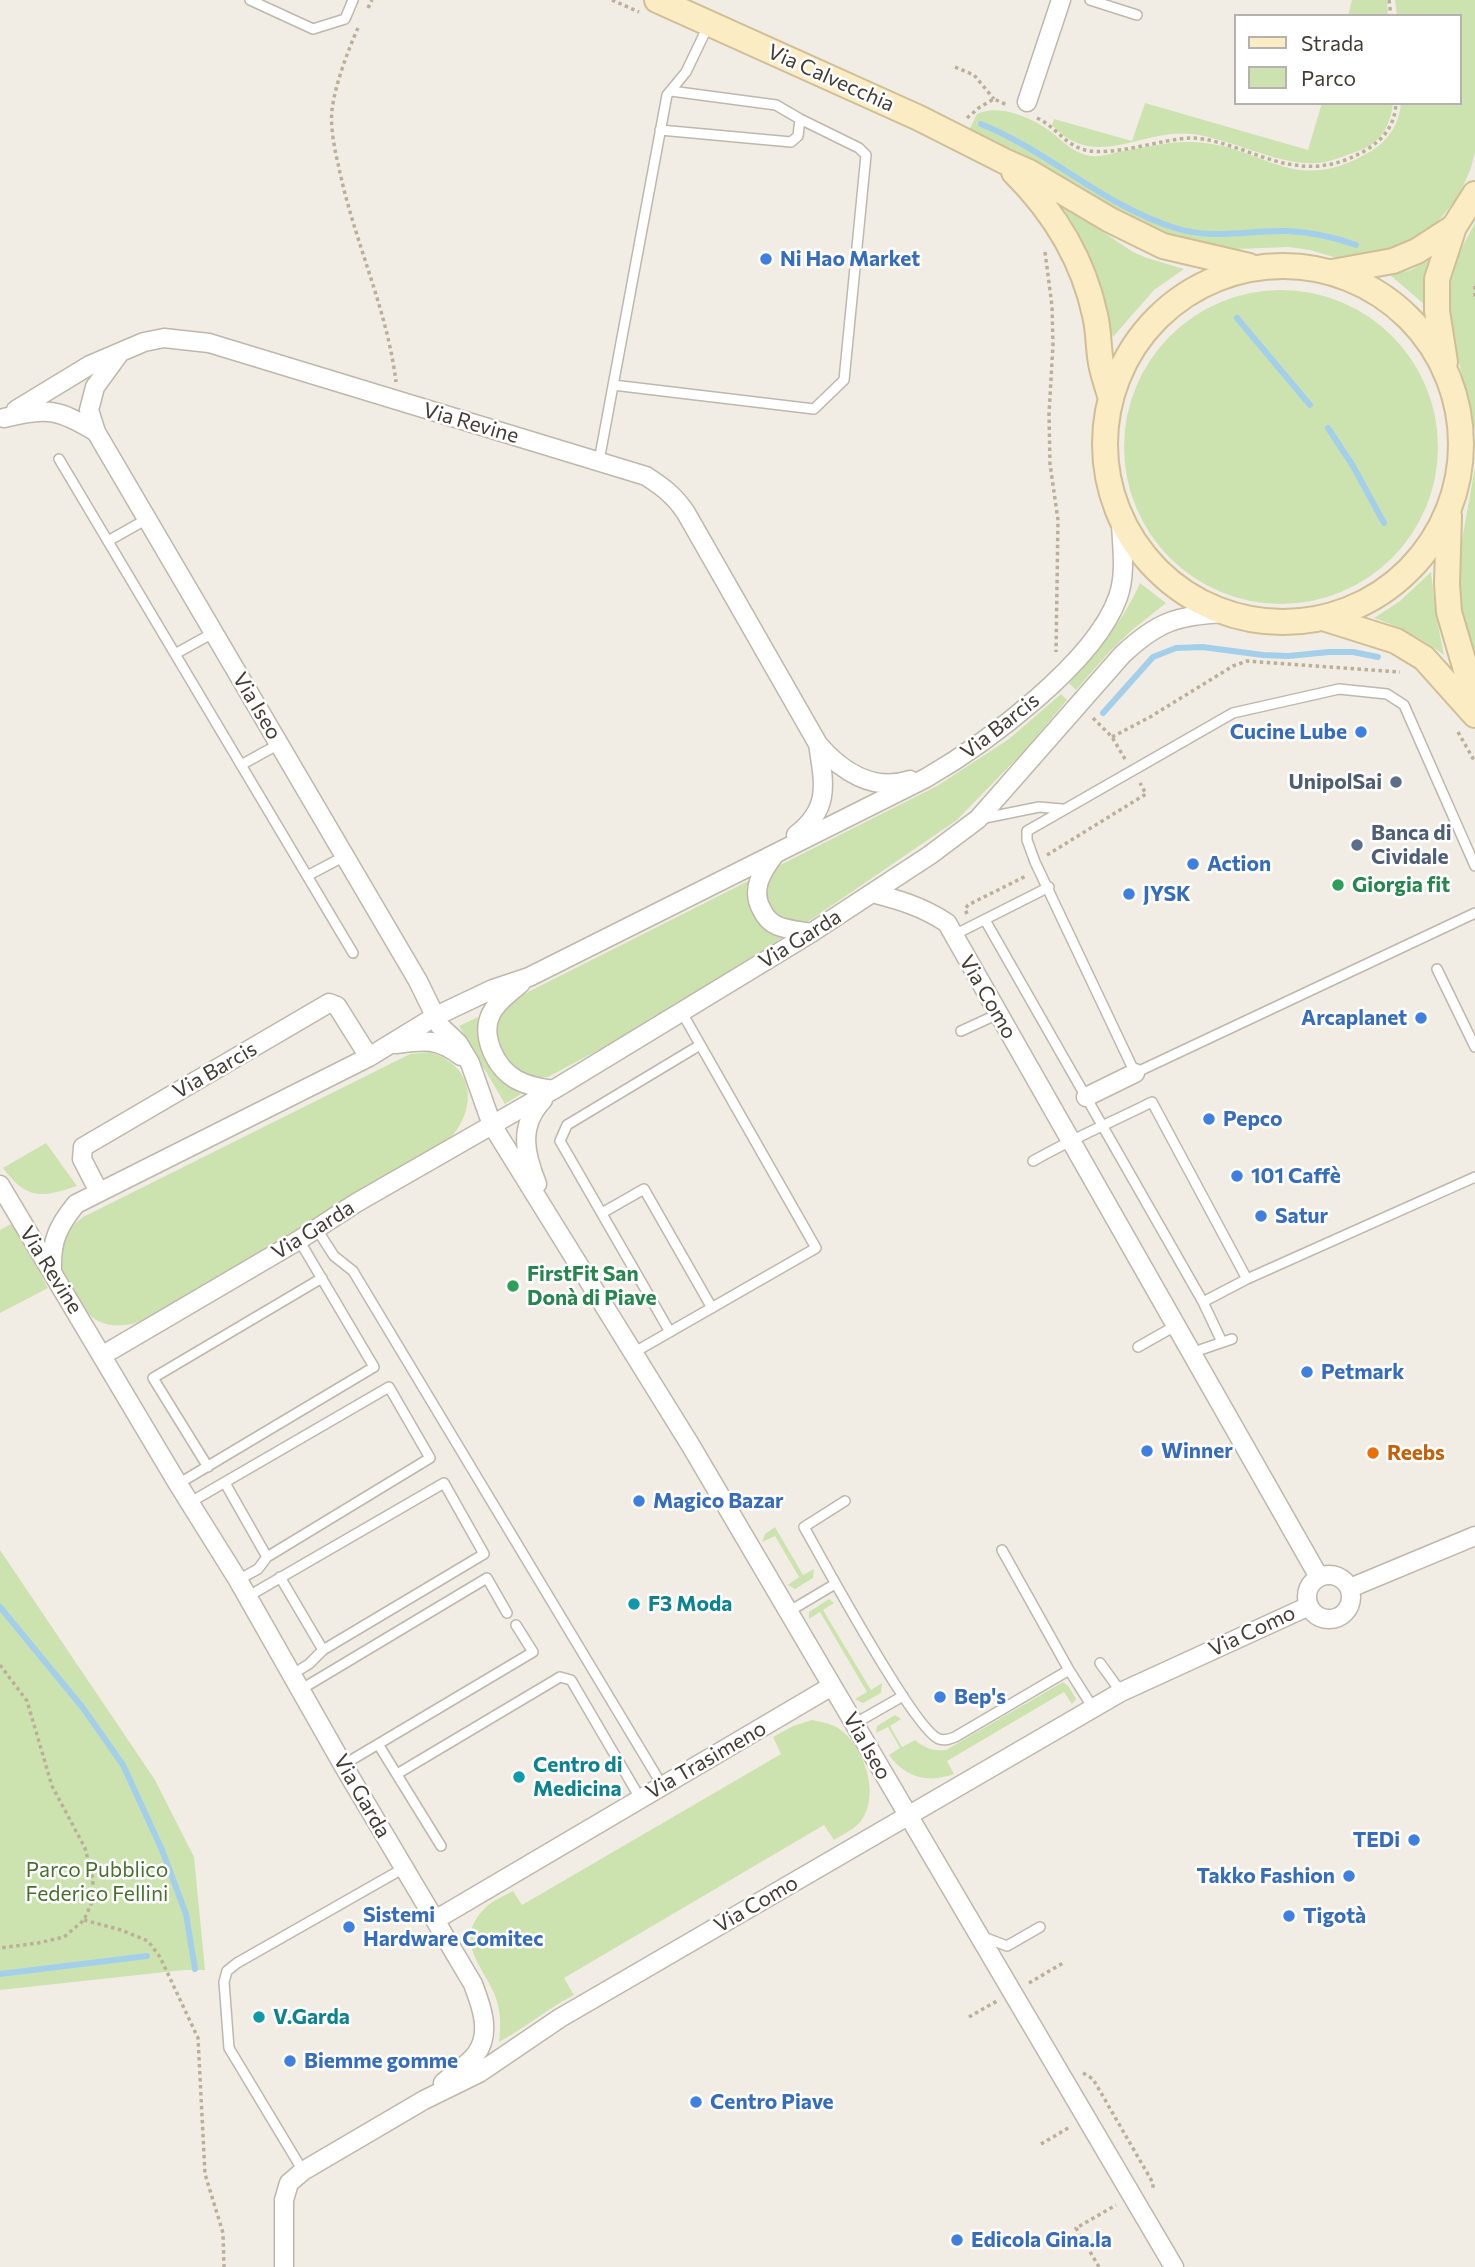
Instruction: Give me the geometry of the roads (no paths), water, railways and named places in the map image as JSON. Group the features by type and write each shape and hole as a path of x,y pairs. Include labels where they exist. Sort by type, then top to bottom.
{"main road":[{"name":"Via Calvecchia","path":"654,8 709,23 863,92 1029,172 1110,220 1163,246 1257,268"},
{"name":"Via Calvecchia","path":"1004,161 1044,204 1069,243 1080,267 1096,317 1101,365 1111,400"},
{"path":"1447,375 1428,341 1399,309 1367,287 1331,272 1299,267 1257,268 1230,274 1200,287 1164,312 1149,327 1133,349 1111,400 1106,459 1111,489 1121,517 1138,546 1164,576 1196,599 1227,613 1271,621 1322,617 1368,600 1403,575 1425,551 1440,528 1458,476 1461,438 1437,311 1437,279 1454,227 1475,194"},
{"path":"1331,272 1392,261 1417,251 1454,227"},
{"path":"1449,508 1449,612 1475,701"},
{"path":"1322,617 1396,641 1424,658 1475,715"}],"street":[{"path":"1024,108 1061,0"},
{"name":"Via Revine","path":"2,419 90,365 144,342 164,338 209,343 646,476 677,499 818,744 834,762 864,780 884,783 903,782 952,763"},
{"path":"96,432 89,411 95,387 119,353"},
{"path":"2,419 29,412 55,412 73,417 96,432"},
{"name":"Via Iseo","path":"96,432 418,981 440,1026 458,1043 472,1069 492,1125 634,1353 1174,2267"},
{"name":"Via Barcis","path":"52,1270 51,1251 64,1218 76,1204 369,1058 436,1016 493,989 529,976 926,778 981,744 1056,680 1105,623 1118,599 1122,583 1121,517"},
{"name":"Via Garda","path":"424,2100 477,2054 484,2026 482,2008 473,1984 103,1355 553,1090 872,893 978,820 1122,655 1141,637 1162,624 1198,614 1227,613"},
{"name":"Via Revine","path":"777,852 815,818 822,797 823,779 818,744"},
{"path":"777,852 766,865 756,887 758,904 765,916 776,926 811,933"},
{"path":"872,893 905,901 929,911 950,929"},
{"name":"Via Como","path":"950,929 1319,1577 1309,1587 1309,1606 1323,1618 1336,1618 1350,1606 1350,1588"},
{"name":"Via Barcis","path":"529,976 498,1002 490,1016 487,1031 489,1045 502,1070 516,1080 534,1088 553,1090"},
{"name":"Via Barcis","path":"99,1192 82,1159 83,1147 329,1003 337,1006 369,1058"},
{"path":"390,1045 434,1041 448,1046 472,1069 478,1110 472,1126 460,1144"},
{"path":"1086,1097 1135,1073"},
{"name":"Via Iseo","path":"553,1090 528,1119 526,1142 530,1166 555,1227"},
{"name":"Via Revine","path":"0,1185 103,1355"},
{"path":"1319,1577 1330,1574 1338,1576 1350,1588 1475,1536"},
{"name":"Via Como","path":"284,2267 284,2200 289,2183 303,2171 424,2100 479,2073 560,2018 1121,1692 1309,1606"},
{"name":"Via Trasimeno","path":"435,1920 832,1686"}],"lane":[{"path":"250,0 313,29 345,19 353,0"},
{"path":"1090,0 1136,15"},
{"path":"599,461 667,95 686,72 709,23"},
{"path":"613,385 814,409 844,380 866,155 859,148 776,105 670,91"},
{"path":"660,131 791,142 798,136 800,119"},
{"path":"59,459 353,953"},
{"path":"108,541 147,519"},
{"path":"175,654 213,633"},
{"path":"1475,866 1404,705 1387,694 1339,690 1233,713 1027,831 1027,840 1035,862 1135,1073 1475,913"},
{"path":"242,765 279,744"},
{"path":"978,820 1039,807 1064,810"},
{"path":"307,876 345,856"},
{"path":"950,929 972,926 1049,887"},
{"path":"985,920 1203,1302 1222,1342"},
{"path":"1437,969 1475,1047"},
{"path":"634,1353 816,1248 681,1011"},
{"path":"961,1031 998,1014"},
{"path":"670,1332 560,1141 567,1125 700,1045"},
{"path":"1032,1161 1152,1102 1247,1279"},
{"path":"1203,1302 1247,1279 1475,1177"},
{"path":"602,1213 644,1189 712,1308"},
{"path":"316,1228 334,1256 353,1271 662,1785"},
{"path":"178,1485 374,1367 299,1240"},
{"path":"208,1467 153,1378 322,1278"},
{"path":"1138,1347 1175,1325"},
{"path":"1190,1353 1233,1339"},
{"path":"190,1503 389,1387 430,1458 267,1557 258,1569 237,1580"},
{"path":"225,1483 267,1557"},
{"path":"246,1597 444,1483 484,1554 323,1650 295,1682"},
{"path":"845,1501 804,1527 903,1696 926,1729 938,1739 947,1740 1069,1670"},
{"path":"1002,1550 1093,1708"},
{"path":"281,1577 323,1650"},
{"path":"295,1682 487,1578 507,1613"},
{"path":"788,1612 835,1584"},
{"path":"343,1765 533,1652 516,1625"},
{"path":"1100,1663 1121,1692"},
{"path":"397,1774 560,1677 570,1680 640,1798"},
{"path":"854,1724 903,1696"},
{"path":"379,1744 441,1846"},
{"path":"303,2171 229,2048 224,1982 227,1971 404,1868"},
{"path":"979,1936 1007,1945 1040,1927"}],"waterway":[{"path":"981,124 1030,149 1124,206 1175,228 1217,234 1296,232 1322,235 1356,245"},
{"path":"1237,318 1310,405"},
{"path":"1328,428 1353,466 1384,523"},
{"path":"1103,713 1153,657 1176,648 1202,647 1288,656 1353,652 1378,657"},
{"path":"0,1607 83,1708 123,1765 162,1850 186,1914 195,1969"},
{"path":"0,1974 147,1956"}],"place":[{"name":"Ni Hao Market","path":"766,259"},
{"name":"Cucine Lube","path":"1361,732"},
{"name":"UnipolSai","path":"1396,782"},
{"name":"Banca di Cividale","path":"1357,845"},
{"name":"Action","path":"1193,864"},
{"name":"Giorgia fit","path":"1338,885"},
{"name":"JYSK","path":"1129,894"},
{"name":"Arcaplanet","path":"1421,1018"},
{"name":"Pepco","path":"1209,1119"},
{"name":"101 Caffè","path":"1237,1176"},
{"name":"Satur","path":"1261,1216"},
{"name":"FirstFit San Donà di Piave","path":"513,1286"},
{"name":"Petmark","path":"1307,1372"},
{"name":"Winner","path":"1147,1451"},
{"name":"Reebs","path":"1373,1453"},
{"name":"Magico Bazar","path":"639,1501"},
{"name":"F3 Moda","path":"634,1604"},
{"name":"Bep's","path":"940,1697"},
{"name":"Centro di Medicina","path":"519,1777"},
{"name":"TEDi","path":"1414,1840"},
{"name":"Takko Fashion","path":"1349,1876"},
{"name":"Tigotà","path":"1289,1916"},
{"name":"Sistemi Hardware Comitec","path":"349,1927"},
{"name":"V.Garda","path":"259,2017"},
{"name":"Biemme gomme","path":"290,2061"},
{"name":"Centro Piave","path":"696,2102"},
{"name":"Edicola Gina.la","path":"957,2240"}],"park label":[{"name":"Parco Pubblico Federico Fellini","path":"97,1882"}]}
